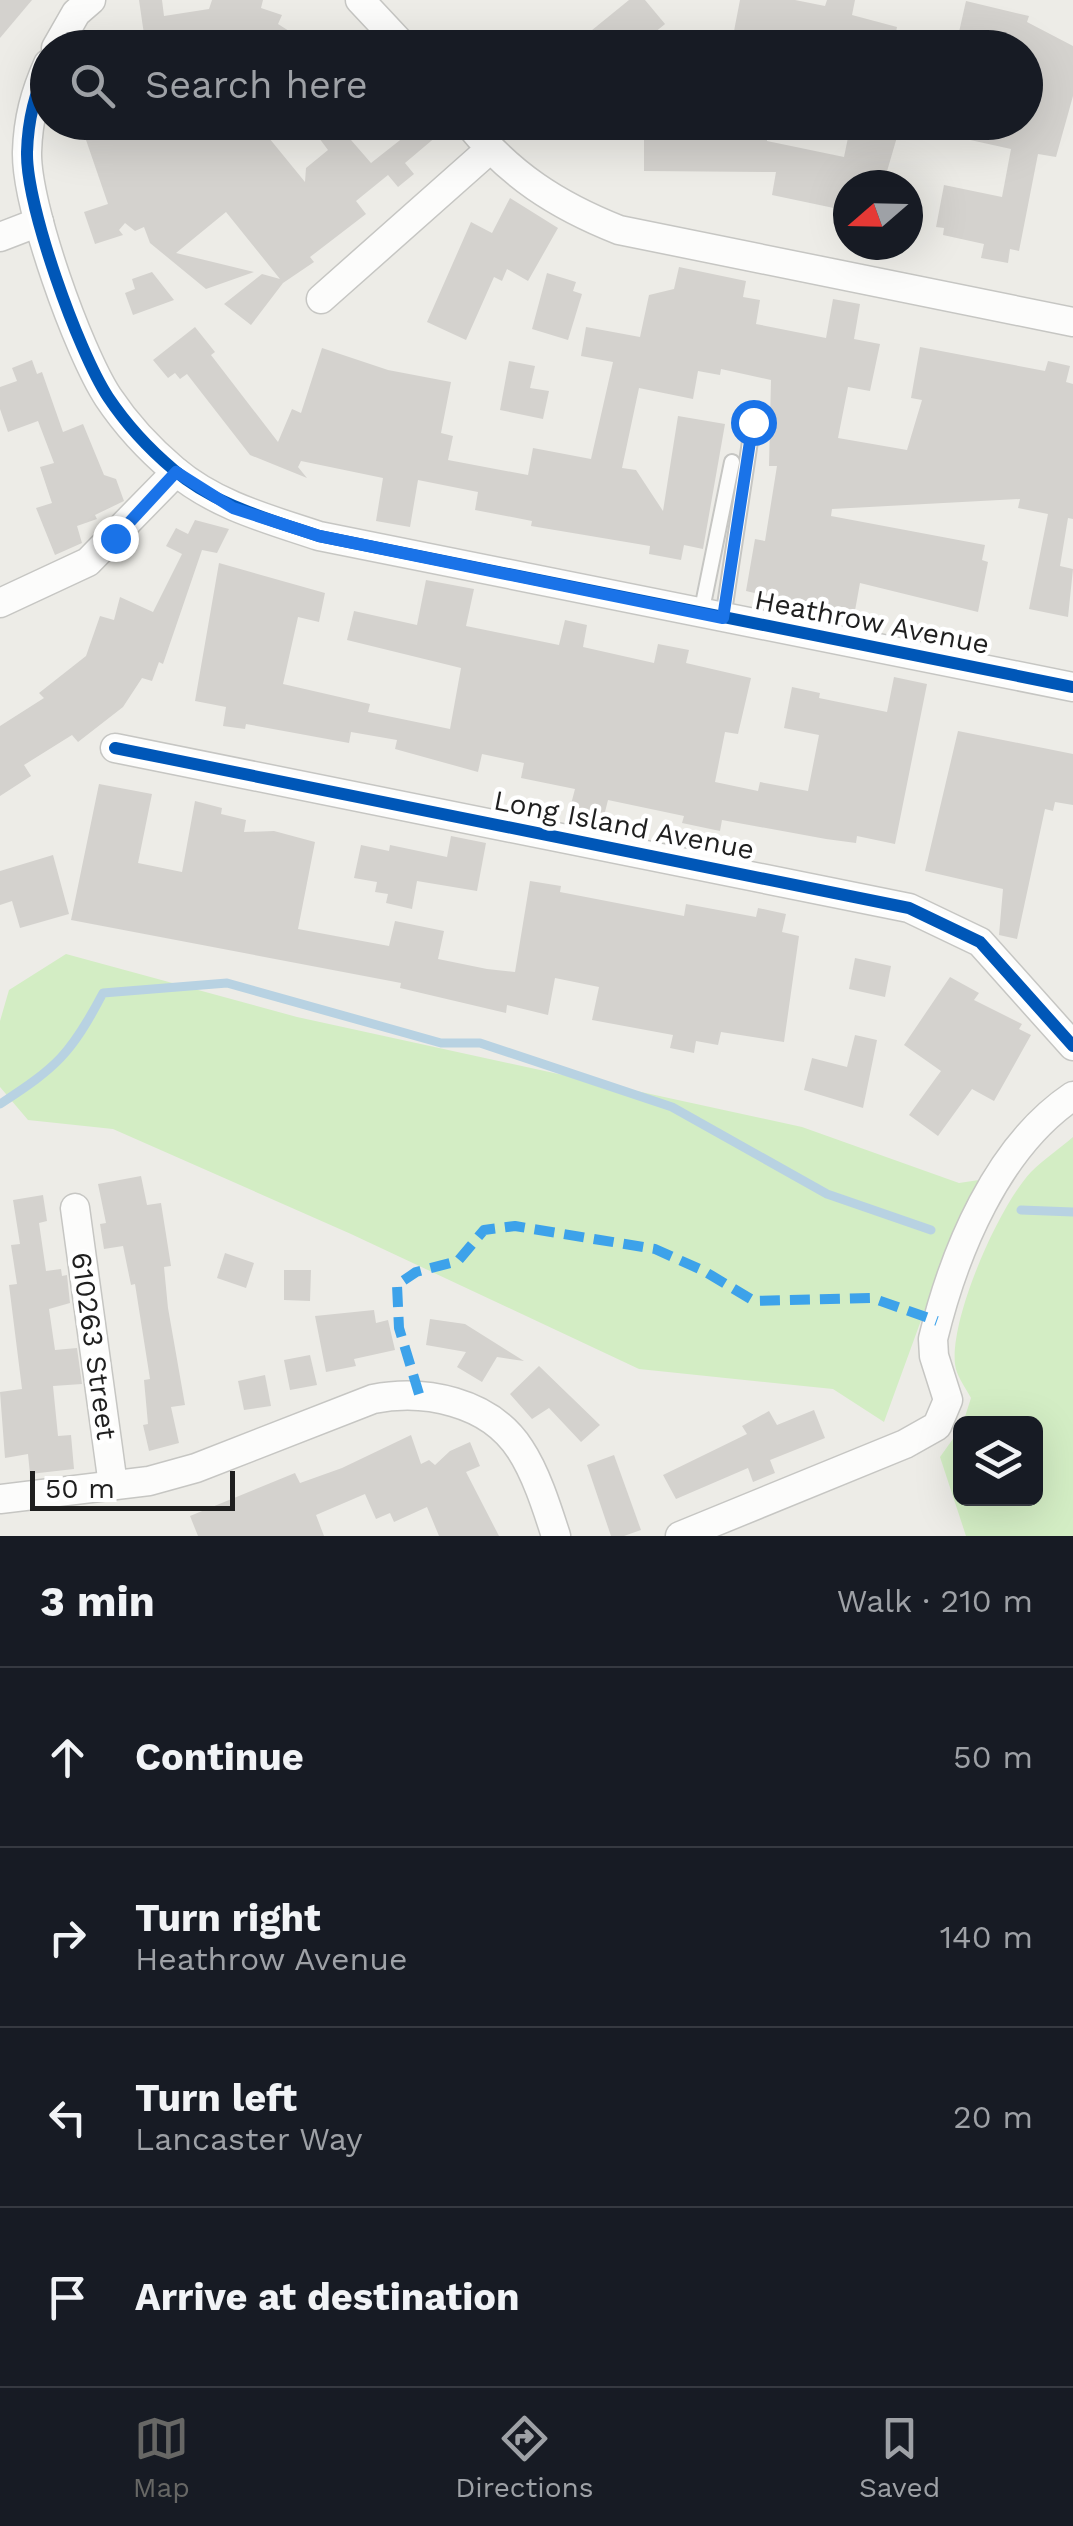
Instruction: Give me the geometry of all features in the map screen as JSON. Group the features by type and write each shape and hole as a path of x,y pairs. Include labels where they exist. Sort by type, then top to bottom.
{"street":[{"path":"66,30 76,13 92,0"},
{"path":"360,0 388,30"},
{"name":"Heathrow Avenue","path":"30,124 27,156 39,222 106,394 137,434 176,472 233,508 319,536 1073,687"},
{"path":"481,140 528,185 566,209 619,230 1073,322"},
{"path":"321,299 489,150"},
{"path":"0,236 39,222"},
{"path":"0,602 88,562 176,472"},
{"name":"Long Island Avenue","path":"115,748 910,908 980,942 1073,1046"},
{"path":"680,1536 865,1461 921,1435 944,1416 948,1400 934,1356 933,1338 971,1233 1010,1156 1073,1096"},
{"name":"610263 Street","path":"75,1208 114,1485"},
{"path":"0,1499 114,1485 196,1468 373,1400 404,1393 437,1396 488,1419 521,1449 556,1536"}],"lane":[{"path":"712,616 753,422"},
{"path":"712,616 732,462"}],"green space":[{"path":"66,954 297,1017 802,1127 959,1183 979,1180 943,1260 884,1422 833,1389 639,1369 351,1234 113,1129 28,1120 0,1087 0,1021 9,990"},
{"path":"1073,1137 1073,1536 966,1536 956,1506 1043,1506 1043,1416 965,1416 971,1398 955,1364 960,1319 979,1263 1005,1210 1031,1172"},
{"path":"953,1439 953,1496 940,1457"}],"building":[{"path":"0,0 32,0 0,38"},
{"path":"139,0 162,0 164,16 209,9 212,0 263,0 261,8 282,15 278,24 288,30 143,30"},
{"path":"629,0 645,0 665,24 658,30 592,30"},
{"path":"740,0 795,0 825,6 827,0 855,0 852,15 897,27 896,30 734,30"},
{"path":"966,1 1029,16 1027,22 1042,30 959,30"},
{"path":"1043,30 1073,46 1073,96 1056,157 1038,154 1019,251 1010,249 1008,263 981,258 984,244 943,235 944,228 936,227 944,185 1002,197 1011,149 970,140 1043,140"},
{"path":"86,140 271,140 305,182 306,168 328,150 320,140 351,140 371,163 400,140 432,140 405,163 414,174 398,187 388,175 356,201 366,214 310,257 314,262 283,283 251,325 224,304 262,274 280,279 226,212 176,253 254,272 206,289 150,243 144,227 135,231 125,223 119,230 123,235 95,244 84,212 108,204"},
{"path":"644,140 767,140 844,157 848,140 896,140 887,170 833,170 833,208 772,195 776,172 644,171"},
{"path":"510,198 558,228 528,281 507,269 502,281 494,277 466,340 427,322 471,222 492,233"},
{"path":"679,267 746,281 743,297 760,300 756,324 826,338 833,299 860,304 854,339 880,344 870,391 848,387 838,438 907,450 922,400 911,398 920,347 1045,371 1048,361 1070,366 1066,382 1073,384 1073,519 1068,518 1060,566 1073,569 1068,617 1029,609 1048,514 1018,508 1020,499 832,509 831,516 985,545 982,560 988,562 978,612 860,583 854,616 746,591 755,539 765,541 777,466 769,466 771,380 721,369 720,375 698,371 693,399 639,388 622,468 636,470 663,511 678,416 725,424 703,549 684,545 681,560 649,554 650,546 531,526 532,521 475,510 478,492 418,480 410,527 376,521 383,478 301,461 298,467 307,478 250,455 187,374 180,379 175,373 168,378 153,360 195,327 215,352 211,355 278,442 292,409 301,413 322,348 388,370 451,382 441,433 453,436 448,460 528,475 533,448 591,459 613,362 581,356 586,327 640,337 649,295 674,289"},
{"path":"152,272 174,300 133,315 125,293 135,289 132,279"},
{"path":"547,273 576,282 573,291 582,294 568,340 532,329"},
{"path":"32,360 37,374 42,372 63,432 83,424 104,475 116,479 124,501 95,515 97,519 77,526 82,543 55,555 36,508 52,503 40,467 54,463 38,421 8,432 0,409 0,387 17,381 12,368"},
{"path":"509,361 535,366 530,388 549,391 543,419 500,410"},
{"path":"195,520 229,529 217,553 202,550 163,664 159,662 152,681 142,678 123,707 78,742 72,735 24,765 31,776 0,796 0,726 44,698 39,693 86,656 100,616 114,620 120,597 153,612 182,554 166,546 176,528 188,534"},
{"path":"219,563 325,593 319,622 298,617 283,684 370,704 368,712 450,729 461,668 347,640 354,611 417,625 426,580 474,589 466,626 559,645 565,620 587,625 583,647 654,663 658,644 689,650 686,663 751,678 738,734 725,732 715,782 758,791 760,782 808,791 819,735 784,728 792,687 820,693 819,698 887,712 894,677 927,684 895,844 857,836 856,843 826,839 722,820 720,831 682,823 684,816 608,800 604,816 570,808 575,789 521,778 524,763 482,754 478,772 395,749 397,740 351,732 349,743 246,724 245,729 223,726 226,707 195,701"},
{"path":"958,731 1073,754 1073,805 1055,802 1053,811 1045,809 1017,939 999,935 1003,889 925,871"},
{"path":"99,784 152,794 138,863 182,872 195,801 222,808 221,814 246,820 244,832 274,831 315,842 298,929 389,946 395,921 444,931 438,959 487,969 515,972 530,881 561,886 560,892 684,916 686,904 756,917 758,908 786,914 782,932 799,936 784,1042 721,1032 718,1045 696,1041 694,1053 670,1048 673,1035 592,1020 599,987 555,978 548,1015 507,1005 506,1013 400,988 401,983 71,920"},
{"path":"451,836 486,843 477,891 417,881 412,909 386,903 388,894 375,892 377,882 354,878 361,845 389,851 390,845 447,857"},
{"path":"53,855 69,914 20,928 12,901 0,905 0,871"},
{"path":"855,958 891,966 885,997 849,989"},
{"path":"950,977 979,993 974,1000 1022,1024 1019,1029 1031,1035 994,1101 972,1089 938,1136 909,1115 941,1071 904,1045"},
{"path":"855,1035 877,1040 863,1108 804,1090 812,1058 847,1067"},
{"path":"141,1176 147,1205 161,1203 171,1266 164,1267 168,1308 185,1405 171,1407 179,1443 149,1451 143,1425 148,1424 144,1380 150,1379 135,1284 131,1285 123,1246 104,1249 100,1224 106,1223 98,1184"},
{"path":"43,1195 47,1221 39,1223 46,1271 61,1269 62,1276 67,1275 70,1303 49,1309 55,1350 77,1348 82,1384 53,1386 58,1436 71,1435 74,1469 30,1474 28,1454 5,1458 0,1392 22,1389 9,1285 17,1284 11,1245 20,1244 13,1200"},
{"path":"225,1253 254,1263 246,1288 217,1278"},
{"path":"284,1270 311,1270 310,1301 284,1300"},
{"path":"374,1310 376,1323 388,1320 395,1350 354,1359 356,1366 326,1372 315,1316"},
{"path":"430,1319 465,1324 524,1361 497,1357 482,1382 457,1367 466,1352 426,1345"},
{"path":"310,1355 317,1385 290,1390 284,1360"},
{"path":"539,1366 600,1425 581,1442 549,1408 532,1419 510,1394"},
{"path":"265,1375 271,1406 244,1410 238,1381"},
{"path":"814,1410 825,1438 770,1460 775,1473 753,1482 748,1468 676,1499 663,1475 747,1434 742,1426 769,1411 777,1425"},
{"path":"411,1435 421,1464 429,1460 435,1465 450,1451 470,1442 480,1466 466,1472 499,1536 439,1536 427,1507 394,1522 390,1513 376,1519 365,1494 316,1515 324,1536 198,1536 190,1516 295,1473 300,1483 342,1468"},
{"path":"614,1455 641,1530 624,1536 611,1536 587,1465"}],"waterway":[{"path":"0,1104 61,1058 103,993 227,983 441,1043 480,1043 672,1107 827,1194 931,1230"},
{"path":"1021,1210 1073,1212"}],"marked path":[{"path":"419,1394 399,1328 397,1285 416,1272 458,1261 484,1230 515,1226 655,1249 704,1271 754,1301 872,1298 937,1321"}],"cycle path":[{"path":"30,126 29,176 44,241 69,314 96,375 138,436 207,493 319,536 1073,687"},
{"path":"115,748 909,908 980,942 1073,1046"}],"route":[{"path":"115,538 176,472 233,508 319,536 723,618 753,422"}]}
